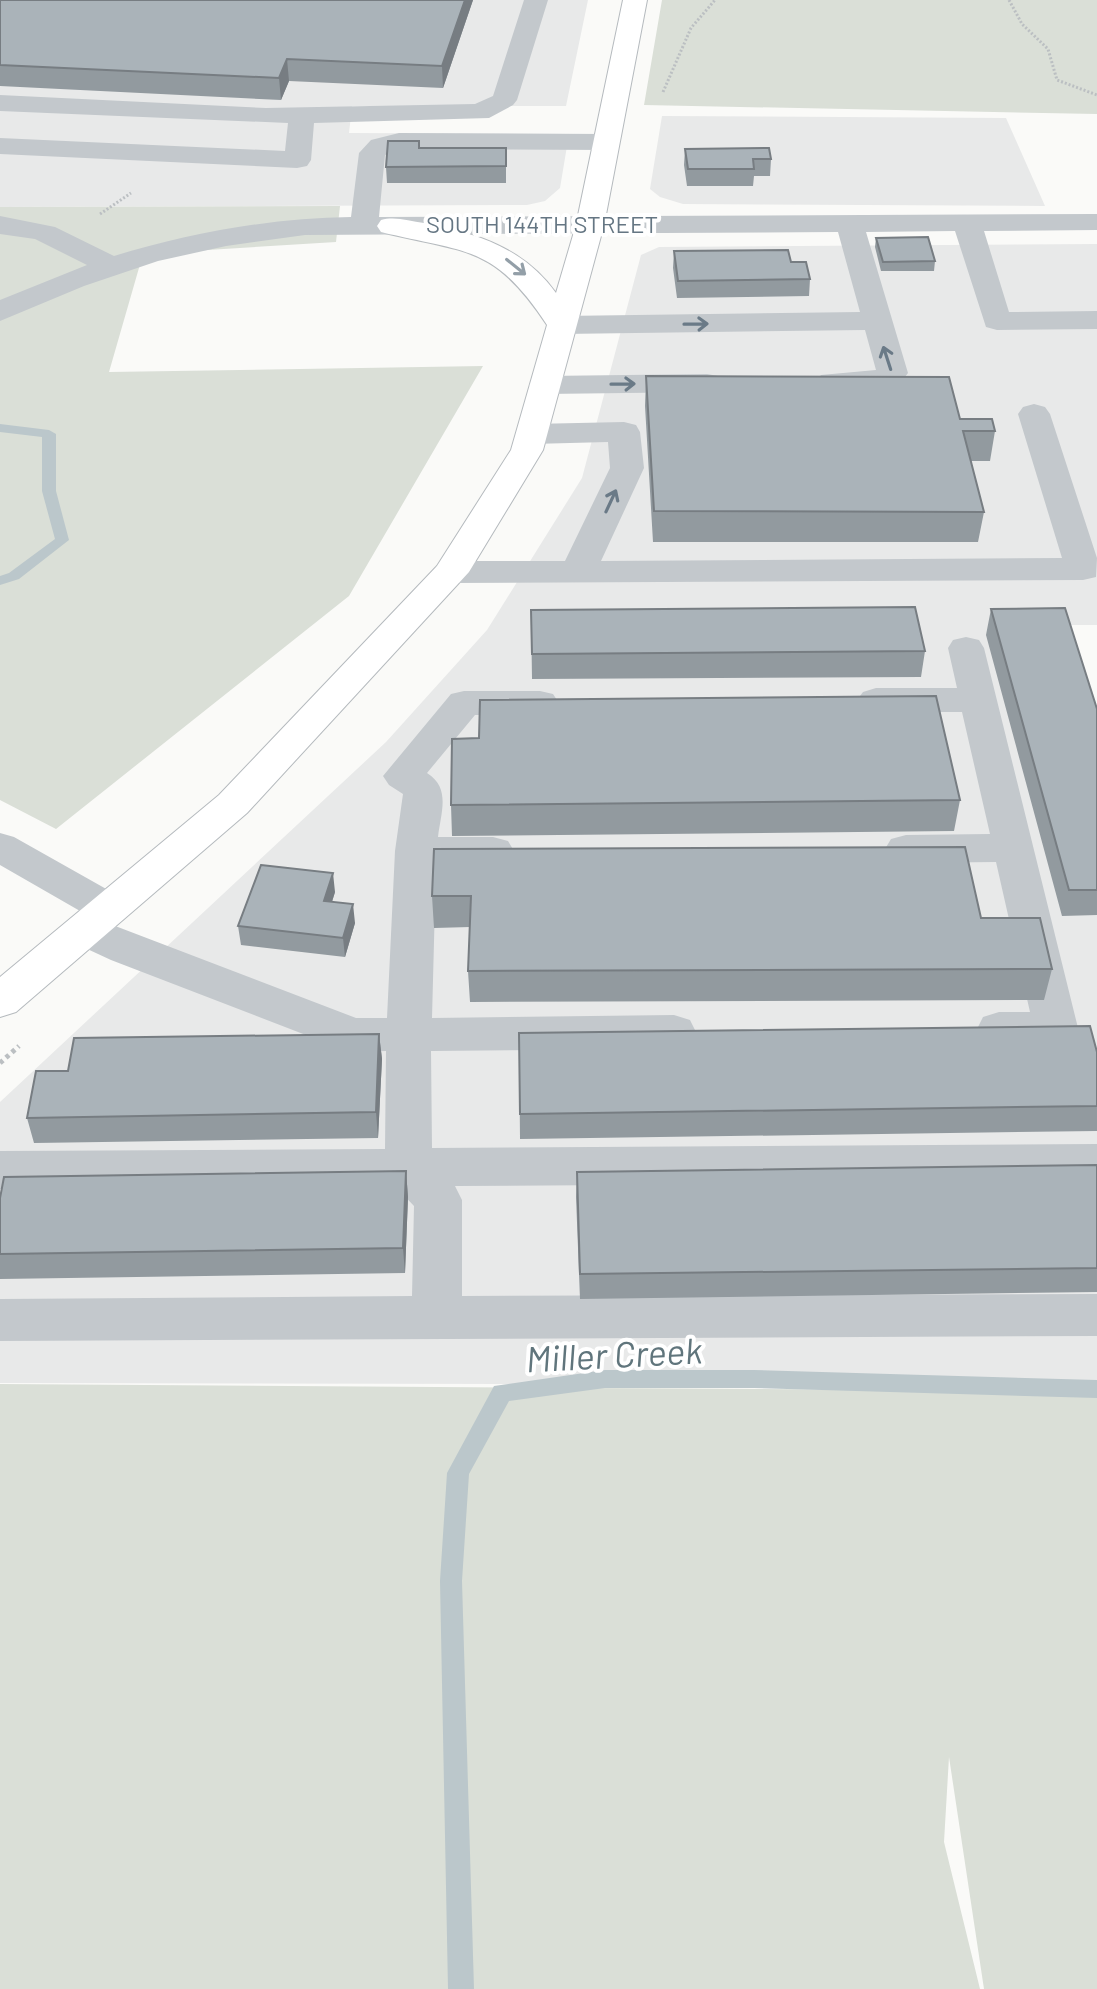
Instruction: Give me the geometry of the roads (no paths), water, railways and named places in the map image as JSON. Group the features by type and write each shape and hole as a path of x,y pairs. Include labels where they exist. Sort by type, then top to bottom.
{"main road":[{"path":"0,1001 233,804 451,572 527,450 590,225 635,0"},
{"path":"378,226 462,239 491,249 530,279 562,325"}],"street":[{"path":"0,103 302,115 480,112 504,100 536,0"},
{"path":"0,146 297,160 302,115"},
{"path":"378,226 372,153 380,146 399,141 606,142"},
{"name":"SOUTH 144TH STREET","path":"0,312 60,283 109,265 237,234 305,226 1097,222"},
{"path":"967,223 997,321 1097,320"},
{"path":"803,382 881,381 892,373 850,224"},
{"path":"0,225 27,227 56,235 109,265"},
{"path":"562,325 876,321"},
{"path":"545,385 740,383"},
{"path":"451,572 1083,569 1034,414"},
{"path":"532,434 624,432 627,468 578,571"},
{"path":"962,1029 1077,1034 1014,848 966,648"},
{"path":"838,701 978,700"},
{"path":"437,1317 438,1200 408,1169 416,851 424,789 403,776 464,703 573,702"},
{"path":"0,847 97,919 126,949 353,1035 709,1031"},
{"path":"872,849 1014,848"},
{"path":"416,851 526,851"},
{"path":"0,1170 1097,1163"},
{"path":"0,1320 1097,1315"}],"waterway":[{"path":"0,428 49,434 49,491 62,540 14,576 0,581"},
{"name":"Miller Creek","path":"461,1989 451,1581 458,1473 502,1393 605,1379 754,1379 1097,1389"}]}
